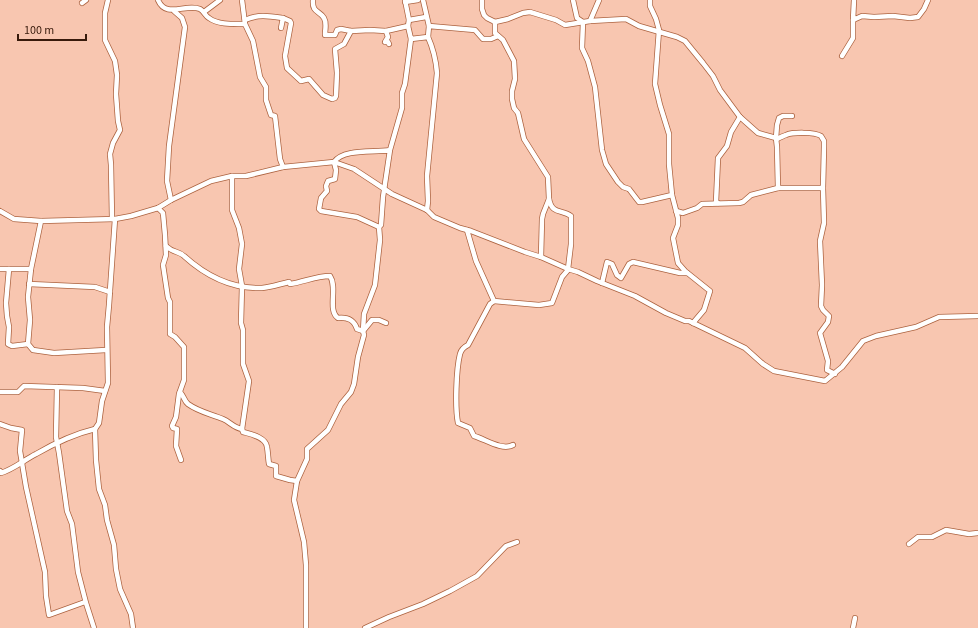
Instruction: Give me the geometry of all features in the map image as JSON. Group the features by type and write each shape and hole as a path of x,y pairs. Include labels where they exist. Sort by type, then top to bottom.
{"street":[{"path":"108,0 105,13 105,40 115,61 117,75 117,108 120,130 113,143 110,154 113,219 110,292 107,317 106,350 108,383 101,405 99,423 96,430 96,460 99,489 105,505 107,520 114,545 116,569 120,589 131,614 133,628"},
{"path":"158,0 161,5 174,11 182,18 185,27 169,146 167,182 171,200"},
{"path":"204,12 220,0"},
{"path":"242,0 245,22 253,41 260,77 266,87 267,106 271,115 275,116 280,159 283,167"},
{"path":"313,0 313,7 317,14 321,15 325,20 325,35 335,35 337,30 341,29 351,31 386,31 408,26"},
{"path":"306,628 306,565 304,542 294,500 297,481 307,459 308,449 328,430 341,404 351,392 354,384 358,357 364,334 362,331 364,314 375,285 380,240 379,227 381,225 384,189 390,150 402,108 402,93 405,84 411,39 405,1 418,0"},
{"path":"424,0 426,17 429,26 428,37 433,51 437,73 427,176 427,210"},
{"path":"482,0 484,15 495,22 530,12 556,20 565,26 590,21 626,19 639,26 659,30 664,34 678,37 684,41 703,63 713,76 720,90 740,117 758,133 776,138 786,134 813,134 821,136 824,141 824,223 820,241 822,285 821,306 829,316 828,322 820,333 828,361 827,370 836,374"},
{"path":"573,0 577,18 583,22"},
{"path":"590,21 599,0"},
{"path":"650,0 650,6 659,30 655,84 669,134 669,164 672,195 678,225 672,238 678,263 687,273 710,291 704,310 693,323"},
{"path":"842,56 853,38 854,0"},
{"path":"853,20 862,16 918,17 928,0"},
{"path":"174,11 184,7 200,9 215,22 245,22 256,16 263,15 290,20 291,23 285,56 287,68 301,81 309,79 323,95 332,99 336,96 337,73 335,48 344,44 351,31"},
{"path":"409,20 426,17"},
{"path":"281,28 283,18"},
{"path":"495,22 495,33 503,40 514,61 515,79 512,99 514,108 518,113 524,139 528,148 548,176 552,208 557,211 567,212 571,216 571,244 568,270 562,277 552,303 539,305 494,301 490,304 468,345 463,348 460,353 457,386 458,423 470,428 474,436 504,446 510,447 513,445"},
{"path":"583,22 582,48 588,61 595,87 602,150 606,164 618,182 629,189 639,202 655,200 672,195"},
{"path":"429,26 475,30 484,39 492,39 498,36"},
{"path":"386,31 388,37 385,42 388,42 389,44"},
{"path":"411,39 428,37"},
{"path":"778,188 776,138 777,125 779,118 783,116 792,116"},
{"path":"718,204 716,202 718,158 727,146 731,132 740,117"},
{"path":"334,162 339,157 358,152 390,150"},
{"path":"334,162 336,170 335,178 328,181 326,186 327,191 321,198 319,209 321,211 335,214 357,217 379,227"},
{"path":"0,211 14,219 41,221 113,219 158,208 171,200 211,181 232,176 246,176 283,167 334,162 354,169 384,189 427,210 434,217 541,257 568,270 578,272 626,292 666,313 693,323 745,348 763,364 774,371 825,381 836,374 863,341 876,336 916,327 939,317 978,316"},
{"path":"232,176 232,210 239,228 242,244 239,269 242,286 241,323 243,330 243,364 249,381 242,429"},
{"path":"676,212 683,214 697,208 702,204 743,202 751,195 778,188 823,188"},
{"path":"541,257 542,219 550,199"},
{"path":"158,208 162,213 166,246 166,255 163,265 168,298 170,302 170,334 175,337 184,348 184,380 180,392 176,417 172,426 173,428 177,429 176,446 181,460"},
{"path":"41,221 30,269 28,297 30,320 28,344 33,350 54,353 106,350"},
{"path":"467,230 470,245 476,261 494,301"},
{"path":"166,246 171,251 183,254 190,262 223,282 242,286 263,288 289,282 290,284 300,283 321,276 330,276 333,280 334,292 332,311 334,315 338,318 342,317 352,320 357,329 362,331"},
{"path":"602,283 607,262 612,264 617,275 621,278 629,264 633,262 687,273"},
{"path":"0,269 30,269"},
{"path":"9,269 6,303 9,327 8,344 12,346 28,344"},
{"path":"29,284 95,287 110,292"},
{"path":"362,331 372,320 379,320 386,323"},
{"path":"0,392 18,392 24,386 83,388 105,391"},
{"path":"58,387 55,428 67,510 72,524 78,572 85,602 94,628"},
{"path":"180,392 189,405 202,412 224,420 233,426 242,429 243,432 251,433 266,443 269,464 276,466 276,476 297,481"},
{"path":"0,424 22,430 20,443 22,463 45,572 46,596 49,615 85,602"},
{"path":"0,471 1,473 8,471 37,453 79,433 96,430"},
{"path":"910,544 918,538 932,537 946,530 969,534 978,533"},
{"path":"365,628 389,616 430,601 477,576 506,546 517,542"},
{"path":"854,628 856,618"}]}
